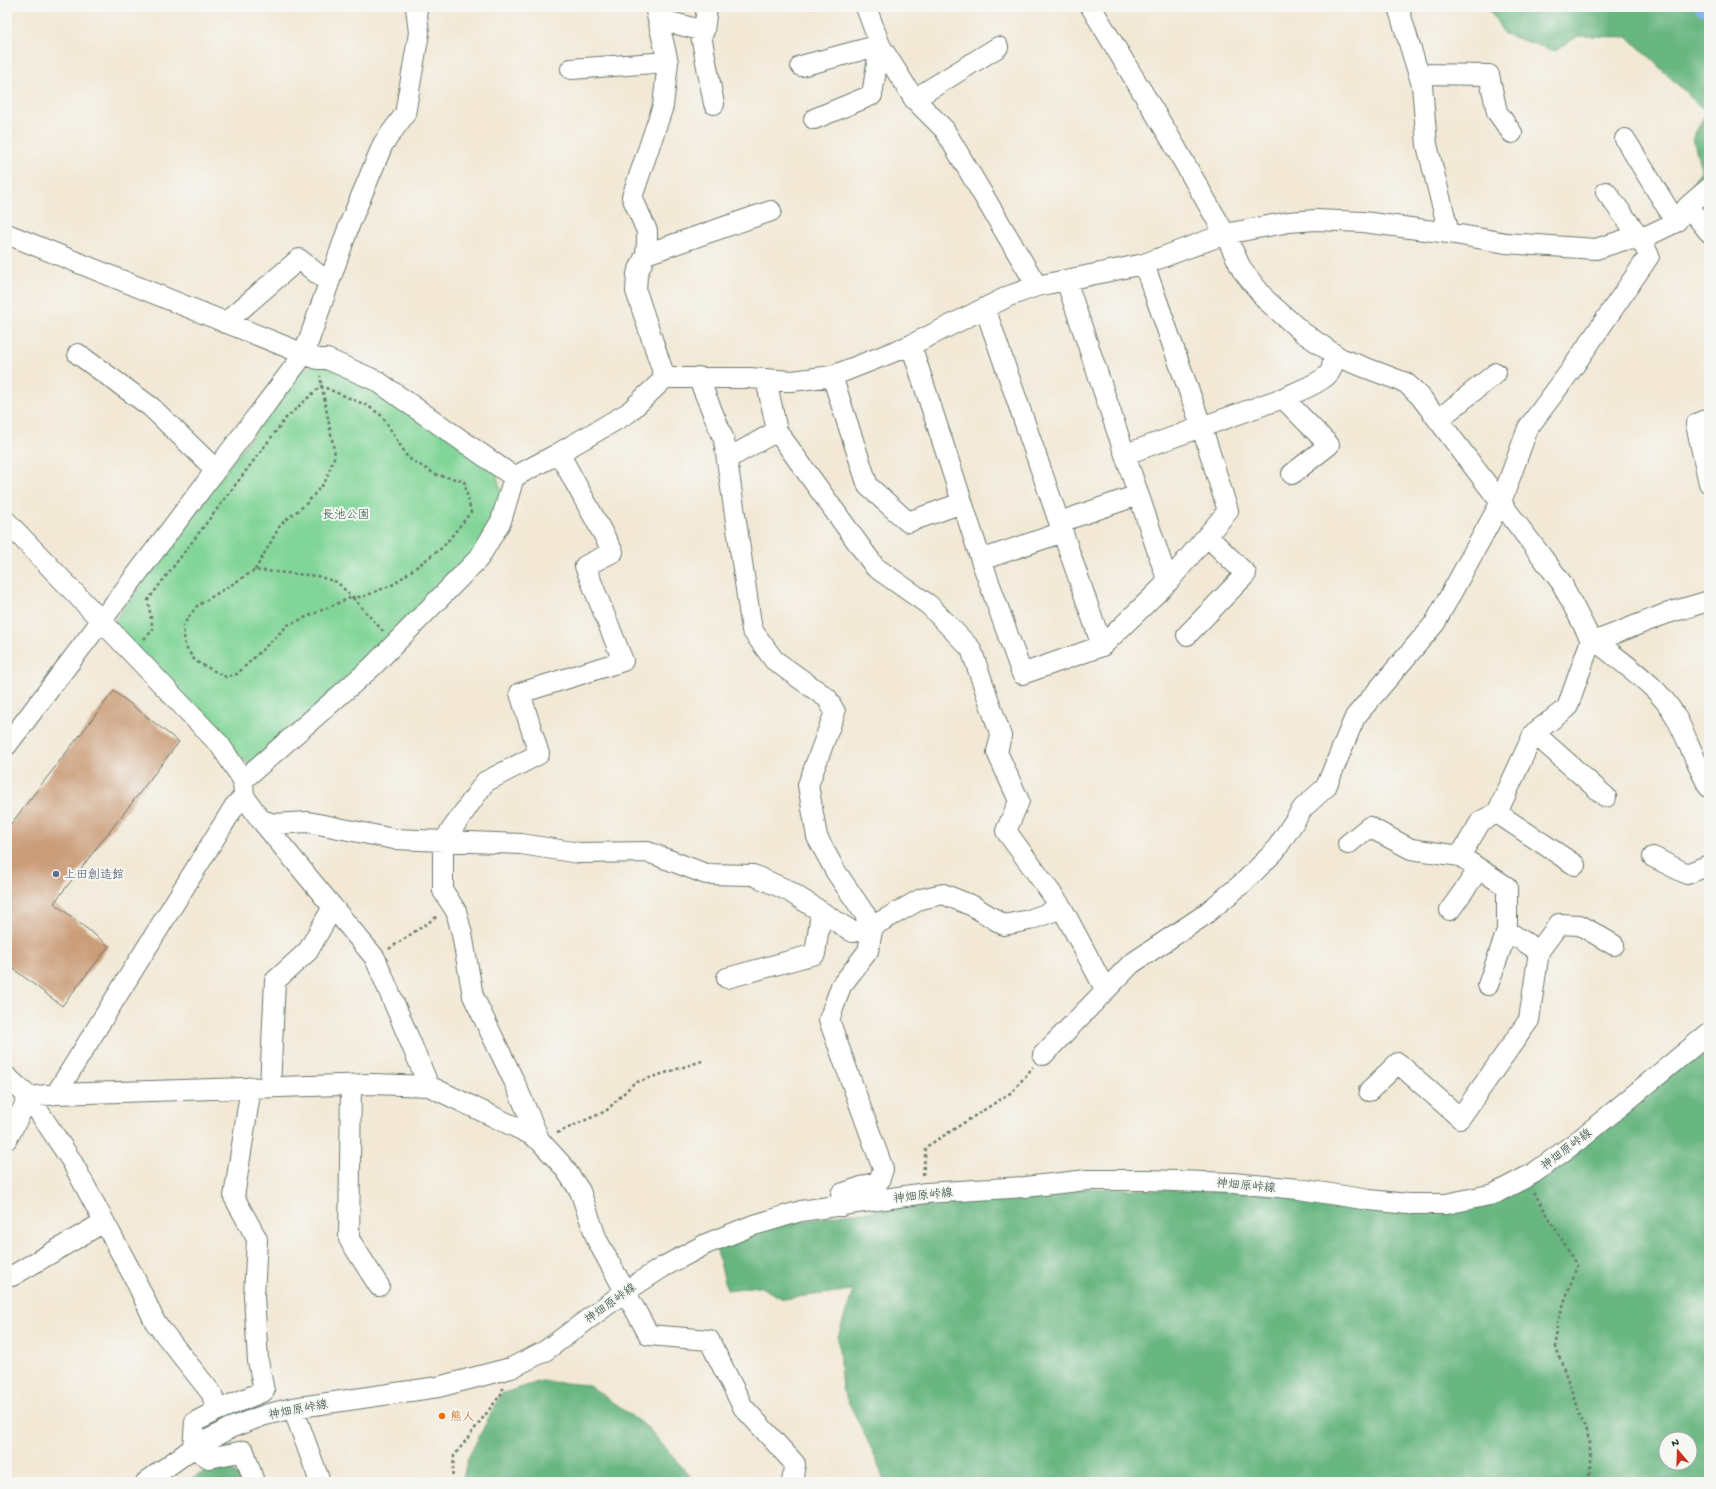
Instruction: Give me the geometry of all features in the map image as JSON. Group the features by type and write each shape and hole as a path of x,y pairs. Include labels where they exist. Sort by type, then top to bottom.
{"street":[{"path":"7,745 102,622 304,354 350,223 383,144 405,114 419,33 416,7"},
{"path":"656,13 704,31 707,7"},
{"path":"866,7 880,45 914,99 944,129 1037,286"},
{"path":"1091,7 1169,136 1225,234 1242,270 1266,300 1302,332 1333,354 1406,383 1420,396 1439,419 1561,582 1594,641 1656,690 1676,716 1692,755 1709,787"},
{"path":"1398,7 1422,85 1428,145 1449,233"},
{"path":"656,13 668,62 663,106 632,197 647,231 646,254 637,274 636,291 665,378"},
{"path":"700,30 714,104"},
{"path":"801,66 880,45"},
{"path":"814,119 872,95 880,45"},
{"path":"914,99 998,47"},
{"path":"571,69 668,62"},
{"path":"1419,74 1489,75 1497,112 1512,133"},
{"path":"1625,139 1676,222"},
{"path":"56,1094 234,807 243,788 396,644 479,558 501,521 514,477 628,413 665,378 698,377 792,381 832,376 910,345 985,308 1037,286 1144,264 1225,234 1289,222 1316,220 1364,222 1449,233 1506,243 1596,249 1624,240 1641,239 1676,222 1688,206 1709,188"},
{"path":"1043,1055 1105,989 1131,964 1203,916 1244,882 1275,850 1303,808 1326,788 1355,717 1435,623 1501,502 1528,428 1571,370 1649,256 1641,239 1606,192"},
{"path":"1688,206 1709,232"},
{"path":"646,254 771,211"},
{"path":"7,234 225,323 318,359 327,359 377,381 514,477"},
{"path":"225,323 299,259 328,283"},
{"path":"910,345 981,560 1022,674 1102,646 1168,582 1228,511 1202,428 1144,264"},
{"path":"1066,280 1168,582"},
{"path":"985,308 1102,646"},
{"path":"78,354 151,407 216,470"},
{"path":"1126,454 1283,398 1324,378 1331,370 1333,354"},
{"path":"1439,419 1496,373"},
{"path":"832,376 868,486 908,522 962,504"},
{"path":"698,377 724,440 752,630 774,660 828,698 835,712 808,785 817,837 836,872 873,926 868,951 841,986 829,1020 883,1169 879,1180 841,1194 842,1206"},
{"path":"766,379 777,431 875,567 929,604 971,649 1001,736 997,752 1019,801 1006,831 1062,908 1105,989"},
{"path":"1283,398 1329,446 1292,474"},
{"path":"1709,418 1696,424 1709,483"},
{"path":"727,459 777,431"},
{"path":"540,1141 514,1081 473,996 462,934 453,907 443,891 443,842 485,782 539,754 520,693 623,661 585,566 613,552 559,453"},
{"path":"981,560 1138,496"},
{"path":"7,522 220,745 260,819 375,958 429,1086"},
{"path":"1187,635 1246,574 1207,536"},
{"path":"1460,856 1481,821 1497,813 1534,733 1567,708 1594,641 1665,614 1709,601"},
{"path":"1534,733 1606,797"},
{"path":"1497,813 1574,865"},
{"path":"260,819 273,824 308,822 394,839 521,844 579,854 648,852 706,874 753,875 787,890 853,932 873,926 921,899 943,894 973,906 1004,925 1029,920 1062,908"},
{"path":"1348,844 1369,827 1411,849 1460,856 1507,888 1507,931 1488,985"},
{"path":"1652,857 1687,874 1709,865"},
{"path":"1450,910 1479,869"},
{"path":"254,1482 244,1451 209,1458 193,1448 194,1422 264,1391 258,1361 254,1296 257,1239 234,1197 261,1087 275,981 308,951 333,907"},
{"path":"727,978 815,954 821,913"},
{"path":"1369,1091 1398,1063 1460,1118 1529,1020 1539,951 1559,924 1580,925 1614,945"},
{"path":"1507,931 1539,951"},
{"name":"神畑原峠線","path":"146,1482 193,1448 230,1428 265,1415 293,1408 438,1387 511,1368 545,1351 626,1291 663,1267 706,1244 744,1229 801,1211 922,1194 1087,1180 1194,1181 1299,1189 1369,1200 1446,1204 1494,1194 1534,1173 1584,1137 1709,1033"},
{"path":"7,1077 28,1097 71,1160 135,1279 155,1322 212,1394 216,1411"},
{"path":"28,1097 56,1094 261,1087 351,1085 429,1086 530,1134 540,1141 563,1166 580,1192 597,1240 649,1335 709,1340 743,1407 795,1464 792,1482"},
{"path":"351,1085 349,1239 379,1286"},
{"path":"7,1139 28,1097"},
{"path":"12,1276 104,1222"},
{"path":"293,1408 320,1482"}],"path":[{"path":"321,386 368,406 382,416 408,458 437,476 464,481 471,512 443,547 394,584 362,597 352,597 288,625 237,674 226,677 195,661 185,646 182,625 197,606 255,570 281,524 306,504 326,482 335,455 321,386"},
{"path":"153,630 148,600 286,418 321,386"},
{"path":"255,570 317,576 337,582 396,644"},
{"path":"375,958 453,907"},
{"path":"922,1194 926,1147 1012,1092 1043,1055"},
{"path":"540,1141 606,1111 634,1083 702,1061"},
{"path":"1531,1188 1577,1266 1557,1323 1556,1348 1590,1443 1590,1482"},
{"path":"452,1482 454,1456 501,1394 511,1368"}],"green space":[{"path":"1488,7 1709,7 1709,190 1685,195 1701,170 1693,138 1706,112 1628,37 1578,36 1555,51 1504,34"},
{"name":"長池公園","path":"324,361 375,385 495,469 501,492 496,518 475,556 399,634 249,765 112,624 302,369"},
{"path":"1709,1039 1709,1482 885,1482 873,1452 842,1389 838,1337 853,1290 783,1299 759,1286 727,1290 716,1247 755,1230 843,1214 1090,1188 1487,1199"},
{"path":"541,1381 589,1385 649,1429 695,1482 462,1482 468,1458 501,1394"},
{"path":"221,1461 245,1482 187,1482"}],"building":[{"path":"114,691 179,742 54,903 109,946 62,1006 7,964 7,829"}],"waterway":[{"path":"1703,7 1709,9"}],"place":[{"name":"上田創造館","path":"56,874"},
{"name":"熊人","path":"442,1416"}]}
